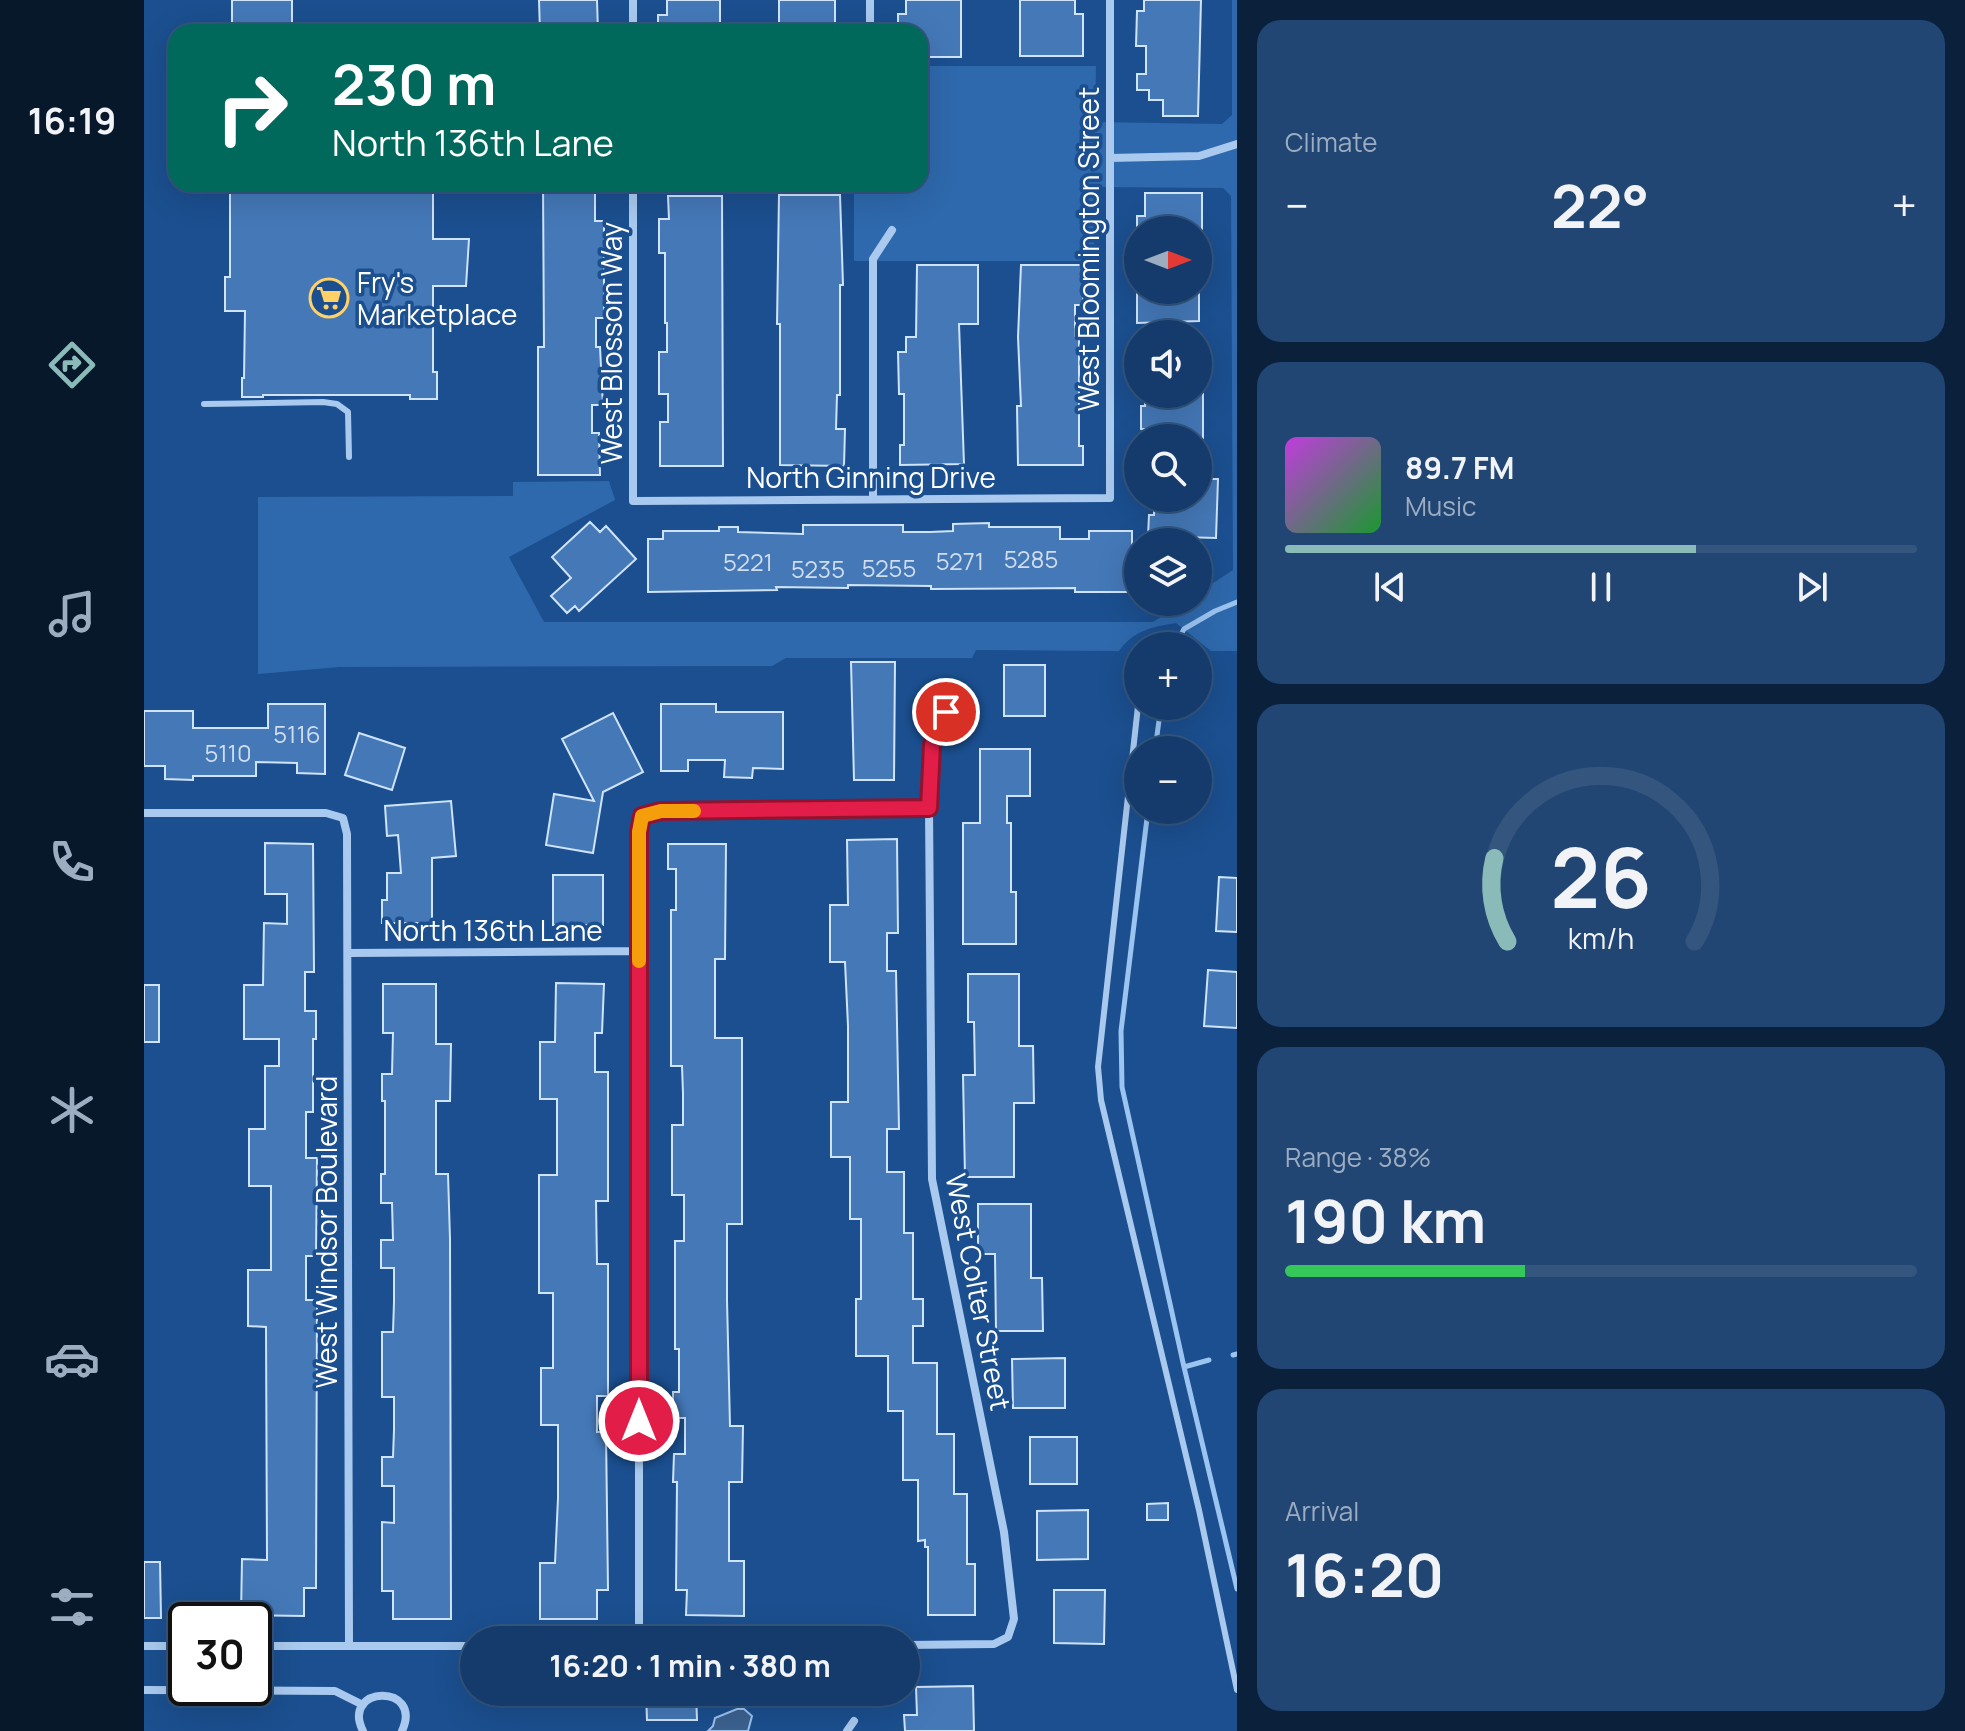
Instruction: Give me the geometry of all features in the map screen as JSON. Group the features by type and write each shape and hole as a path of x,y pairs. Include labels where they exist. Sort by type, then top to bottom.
{"street":[{"path":"633,0 633,24"},
{"path":"870,0 870,24"},
{"name":"West Bloomington Street","path":"1110,0 1110,498"},
{"path":"1110,158 1199,156 1237,144"},
{"name":"West Blossom Way","path":"633,192 633,501"},
{"path":"873,499 873,259 892,230"},
{"name":"North Ginning Drive","path":"633,501 1110,498"},
{"name":"West Colter Street","path":"920,1645 994,1644 1008,1637 1014,1619 1004,1532 932,1179 929,808 932,745 946,712"},
{"path":"639,1626 639,832 642,816 661,811 929,808"},
{"name":"West Windsor Boulevard","path":"144,813 326,813 343,818 347,834 349,1646"},
{"name":"North 136th Lane","path":"348,953 639,951"},
{"path":"144,1646 168,1646"},
{"path":"272,1646 460,1646"},
{"path":"144,1690 335,1691 363,1705"},
{"path":"363,1731 359,1720 363,1705 376,1695 392,1696 404,1708 402,1731"},
{"path":"847,1731 854,1721"}],"lane":[{"path":"204,404 337,404 348,412 349,457"},
{"path":"1136,720 1098,1067 1101,1100 1199,1510 1237,1690"}],"shaded area":[{"path":"1232,0 1237,0 1237,651 1212,651 1212,632 1187,632 1176,623 1142,632 1124,632 1124,645 1119,651 976,650 972,658 786,658 772,666 340,667 258,674 258,497 513,496 513,482 609,481 615,500 509,557 544,622 1153,622 1163,616 1212,616 1212,584 1233,570 1231,196 1223,188 1095,187 1094,261 854,261 854,192 928,192 928,66 1096,66 1095,122 1222,124 1232,115"},
{"path":"744,1709 752,1716 748,1731 708,1731 715,1718"}],"building":[{"path":"232,0 292,0 292,24 232,24"},
{"path":"539,0 597,0 598,24 540,24"},
{"path":"667,0 720,0 720,24 658,24 658,15 667,15"},
{"path":"779,0 835,0 835,24 779,24"},
{"path":"906,0 961,0 961,57 928,57 928,24 898,24 898,14 906,14"},
{"path":"1020,0 1075,0 1075,14 1083,14 1083,56 1020,56"},
{"path":"1144,0 1201,0 1198,116 1163,116 1163,100 1149,100 1149,90 1137,90 1137,74 1146,74 1146,46 1136,46 1137,11 1144,11"},
{"name":"Fry's Marketplace","path":"230,192 433,192 433,239 469,239 466,286 433,286 433,372 437,372 437,399 410,399 410,395 242,397 245,311 225,311 225,277 230,277"},
{"path":"543,192 595,192 595,221 604,221 604,318 596,318 603,405 592,405 592,433 599,433 600,475 538,475 538,347 544,347"},
{"path":"1145,193 1202,193 1202,216 1145,216"},
{"path":"779,195 840,195 843,285 840,285 840,395 837,395 836,429 845,429 844,466 780,465 780,324 777,324"},
{"path":"668,196 722,196 723,466 660,466 660,422 668,422 668,394 659,394 659,352 667,352 667,323 665,253 659,253 659,219 669,219"},
{"path":"917,265 978,265 978,324 959,324 964,464 900,465 900,445 904,445 904,394 899,394 898,352 906,352 906,337 916,337"},
{"path":"1021,265 1083,265 1083,305 1075,305 1075,336 1079,335 1079,446 1083,446 1083,465 1018,465"},
{"path":"1137,304 1199,304 1199,320 1137,320"},
{"path":"1141,408 1203,408 1203,424 1141,424"},
{"path":"1212,479 1218,479 1216,538 1212,538 1212,528 1148,528 1149,515 1154,515 1154,512 1212,512"},
{"path":"590,522 600,532 606,526 636,559 579,611 575,606 567,613 551,596 571,578 552,557"},
{"path":"953,524 1060,527 1060,539 1089,539 1089,531 1124,531 1124,592 1075,592 1075,588 931,589 931,586 848,585 848,588 776,587 777,590 648,592 648,539 663,539 663,531 719,531 719,527 738,527 738,532 803,534 803,525 903,525 903,532 930,532 953,531"},
{"path":"851,662 895,662 894,780 854,780"},
{"path":"1004,665 1045,665 1045,716 1004,716"},
{"path":"268,704 325,704 325,774 297,773 297,763 256,762 256,776 165,779 165,766 144,766 144,711 193,711 193,728 268,728"},
{"path":"661,704 716,704 716,712 783,712 783,769 753,768 752,778 724,777 725,760 688,760 688,771 661,771"},
{"path":"613,713 643,772 603,792 593,853 546,845 554,794 594,801 562,739"},
{"path":"359,733 405,748 392,790 345,775"},
{"path":"980,749 1030,749 1030,796 1007,796 1007,823 1011,823 1011,892 1016,892 1016,944 963,944 963,823 980,823"},
{"path":"451,801 456,856 432,858 432,923 382,923 382,900 387,900 387,873 401,873 398,835 387,836 385,806"},
{"path":"897,839 898,933 887,933 887,971 896,971 899,1129 887,1129 887,1172 904,1172 904,1233 913,1233 913,1299 923,1299 923,1326 913,1326 913,1363 937,1363 937,1434 954,1434 954,1494 967,1494 967,1564 975,1564 975,1615 928,1615 928,1547 925,1547 925,1540 918,1541 918,1480 903,1480 903,1411 888,1411 888,1356 856,1356 856,1299 861,1299 861,1219 850,1219 850,1157 831,1157 831,1102 848,1102 848,1026 845,962 830,962 830,905 848,905 847,840"},
{"path":"265,843 313,844 314,972 305,972 305,1011 316,1011 316,1039 313,1039 313,1112 306,1112 306,1158 317,1158 316,1256 306,1256 306,1300 317,1300 316,1588 304,1588 304,1616 272,1615 272,1602 241,1602 242,1559 267,1560 266,1327 248,1326 248,1270 271,1270 271,1186 249,1186 249,1129 265,1129 265,1066 279,1066 279,1039 244,1039 244,985 263,985 264,923 287,924 287,894 265,894"},
{"path":"668,844 726,844 725,959 715,959 715,1038 742,1038 742,1224 727,1224 727,1300 730,1426 743,1426 742,1482 729,1482 729,1561 744,1561 744,1616 686,1615 687,1590 676,1590 677,1482 673,1482 674,1454 685,1454 685,1418 673,1418 673,1392 679,1392 679,1349 675,1349 675,1241 684,1241 684,1195 672,1195 672,1125 683,1125 683,1094 682,1066 671,1066 671,910 676,910 676,869 668,869"},
{"path":"553,875 603,875 603,925 553,925"},
{"path":"1219,877 1237,878 1237,932 1216,931"},
{"path":"1208,970 1237,972 1237,1028 1204,1026"},
{"path":"968,974 1019,974 1019,1046 1033,1046 1034,1103 1014,1103 1014,1177 965,1177 963,1075 975,1075 974,1022 968,1022"},
{"path":"556,983 604,984 602,1033 595,1033 595,1072 608,1072 608,1201 596,1201 597,1264 608,1264 608,1396 597,1396 597,1432 606,1432 608,1590 597,1590 597,1619 540,1619 540,1563 555,1563 558,1498 558,1425 541,1425 541,1368 553,1368 553,1293 539,1293 539,1175 557,1175 557,1099 540,1099 540,1042 555,1042"},
{"path":"383,984 436,984 436,1044 451,1044 450,1101 436,1101 436,1174 448,1174 451,1619 393,1619 393,1591 382,1591 382,1522 394,1523 394,1486 382,1486 382,1457 393,1457 394,1430 394,1397 382,1397 382,1332 393,1332 394,1302 394,1268 381,1268 381,1240 393,1240 392,1203 381,1203 381,1174 385,1174 382,1074 392,1074 393,1033 383,1033"},
{"path":"144,985 159,985 159,1042 144,1042"},
{"path":"978,1204 1031,1204 1031,1278 1042,1278 1043,1331 996,1331 995,1254 978,1254"},
{"path":"1065,1358 1065,1408 1013,1408 1012,1359"},
{"path":"1030,1437 1077,1437 1077,1484 1030,1484"},
{"path":"1168,1503 1168,1520 1147,1520 1147,1504"},
{"path":"1088,1510 1088,1559 1037,1560 1037,1511"},
{"path":"144,1562 160,1562 161,1618 144,1618"},
{"path":"1054,1590 1105,1590 1104,1644 1054,1643"},
{"path":"973,1686 974,1731 905,1731 904,1715 917,1715 920,1687"},
{"path":"646,1706 696,1706 697,1720 647,1720"}],"waterway":[{"path":"1182,632 1215,611 1237,602"},
{"path":"1157,736 1159,720"},
{"path":"1146,824 1121,1031 1122,1087 1237,1589"},
{"path":"1233,1355 1237,1354"},
{"path":"1184,1367 1209,1360"}],"slow traffic":[{"path":"639,961 639,832 642,816 661,811 694,811"}],"place":[{"name":"Fry's Marketplace","path":"329,298"}],"route":[{"path":"639,1421 639,832 642,816 661,811 929,808 932,745 946,712"}]}
